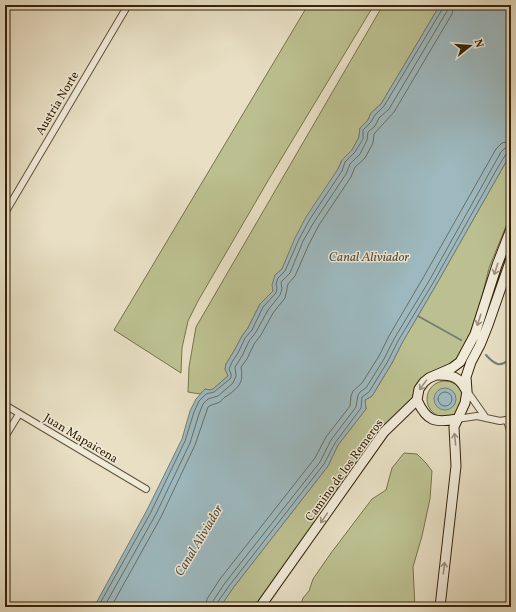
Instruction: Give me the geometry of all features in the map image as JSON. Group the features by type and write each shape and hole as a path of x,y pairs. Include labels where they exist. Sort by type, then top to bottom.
{"main road":[{"name":"Camino de los Remeros","path":"260,607 384,432 417,400 424,382 437,374 452,368 460,362 470,345 511,228"},
{"path":"440,607 456,466 454,427 466,403 466,377 471,362 488,325 511,260"},
{"path":"437,374 450,375 457,378 462,382 467,391"},
{"path":"417,400 426,416 431,419 443,421 457,419"}],"street":[{"name":"Austria Norte","path":"5,213 128,5"},
{"path":"467,391 486,418"},
{"name":"Juan Mapaicena","path":"5,405 146,489"},
{"path":"5,437 19,414"},
{"path":"457,419 476,416 500,421 509,420 511,433"}],"green space":[{"path":"308,5 374,5 269,179 198,301 188,321 182,348 181,373 114,330"},
{"path":"383,5 440,5 381,104 371,113 368,120 360,128 359,137 352,150 342,160 288,255 282,269 275,275 273,291 260,304 248,328 226,364 225,369 228,376 213,389 205,389 200,394 188,392 189,367 196,327"},
{"path":"511,153 511,214 489,268 477,317 463,351 457,360 448,367 426,374 419,382 409,405 394,416 377,434 255,607 220,607 233,588 328,466 338,445 366,409 365,400 372,396 392,363"},
{"path":"449,381 458,386 462,392 462,406 458,412 449,417 441,417 432,412 428,406 427,395 432,386 438,382"},
{"path":"404,453 417,454 432,471 430,499 422,536 413,567 415,607 300,607 303,598 309,591 313,579 331,553 372,499 386,490 392,468"}],"water":[{"name":"Canal Aliviador","path":"440,5 511,5 511,153 392,363 372,396 365,400 366,409 338,445 328,466 233,588 220,607 94,607 147,510 182,439 190,411 196,399 205,389 213,389 228,376 225,369 226,364 248,328 260,304 273,291 272,285 275,275 282,269 306,217 338,169 342,160 352,150 359,137 360,128 368,120 371,113 381,104"},
{"path":"445,388 453,391 456,399 453,407 445,410 437,407 434,399 437,391"}],"waterway":[{"path":"418,316 461,340"},
{"path":"486,355 498,364 504,363 511,358"}]}
